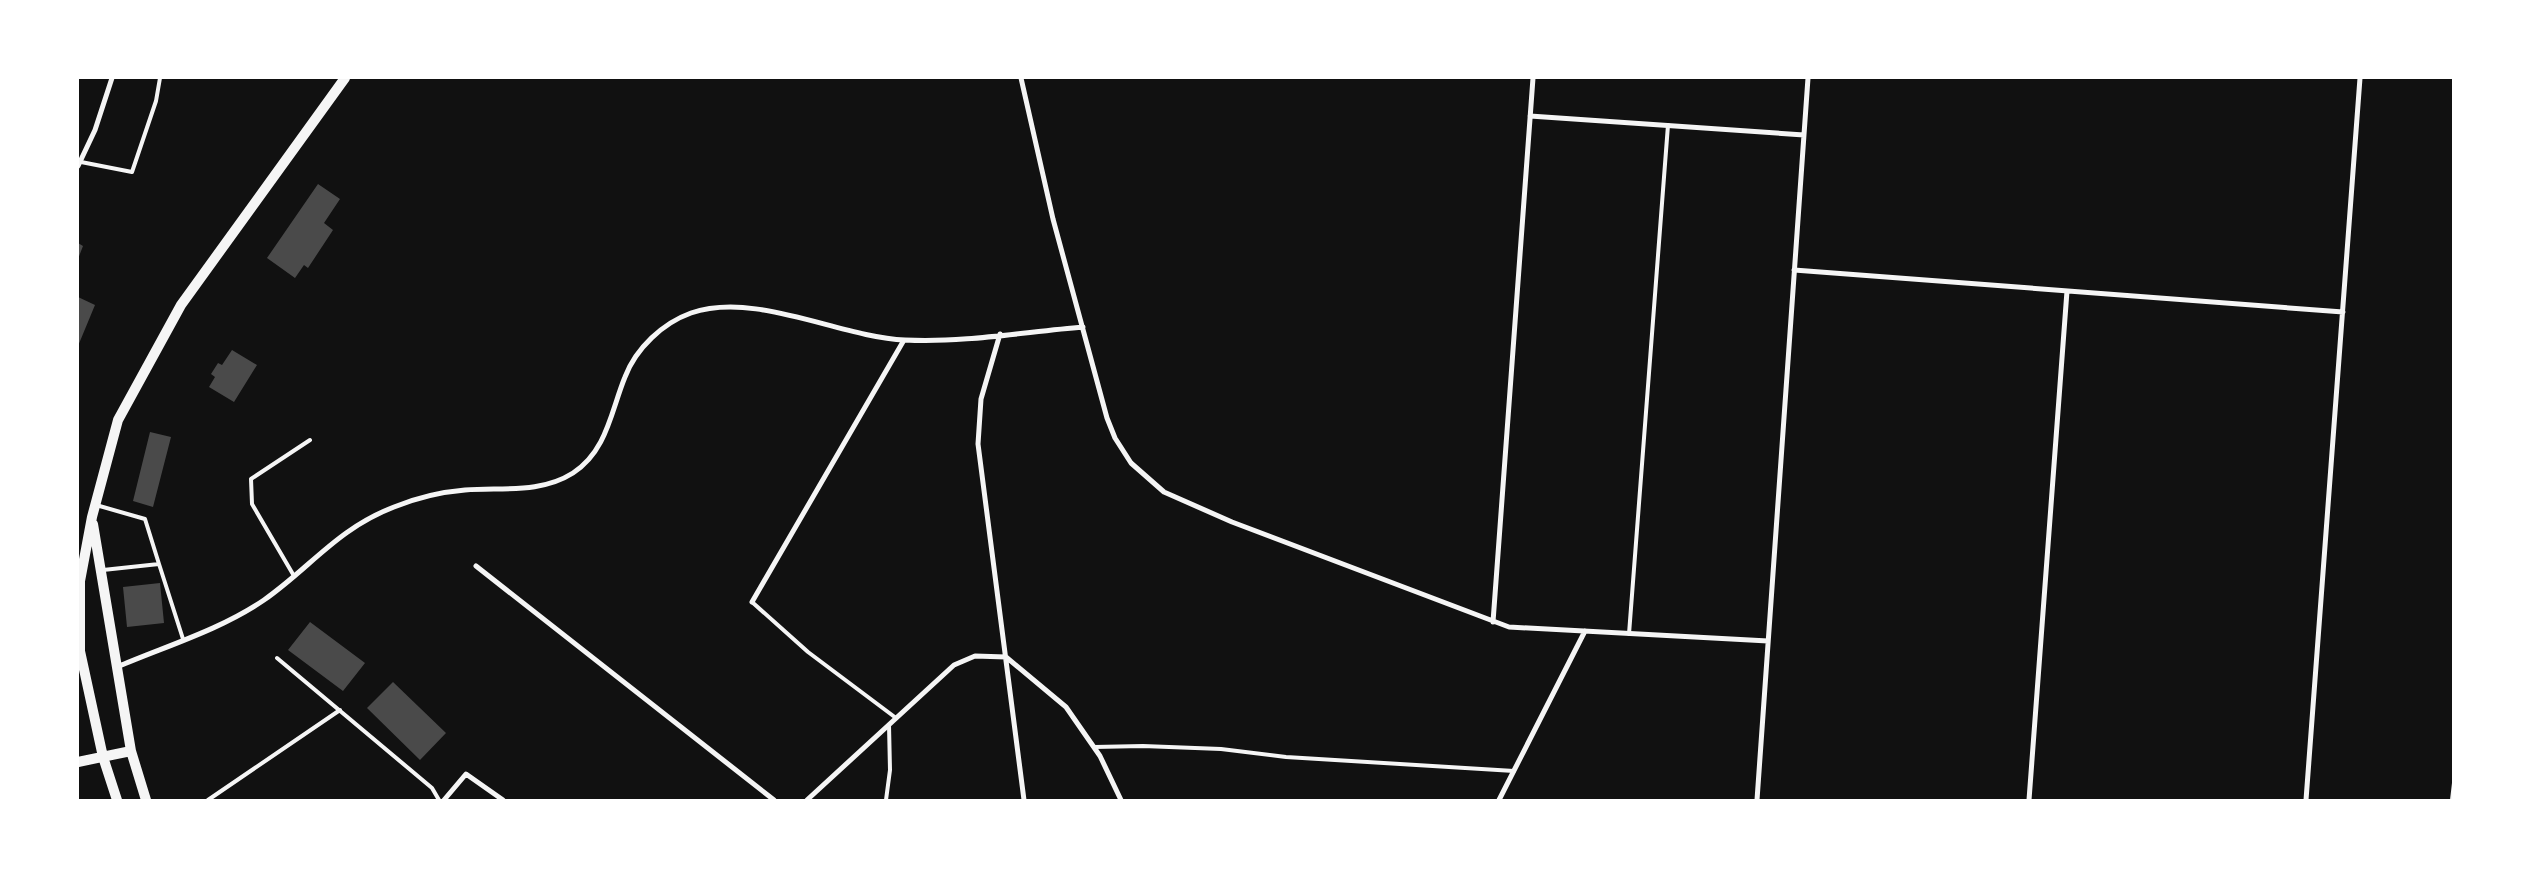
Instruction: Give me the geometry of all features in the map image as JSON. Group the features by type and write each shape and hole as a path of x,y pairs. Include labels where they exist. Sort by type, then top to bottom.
{"main road":[{"path":"117,800 103,757 80,651 80,581 92,517 118,420 181,305 345,78"},
{"path":"92,517 131,751 146,800"},
{"path":"78,762 131,751"}],"street":[{"path":"79,164 96,130 112,78"},
{"path":"1022,78 1053,219 1107,418 1115,438 1131,462 1164,492 1232,522 1509,628 1768,641"},
{"path":"1493,622 1533,78"},
{"path":"1757,800 1808,78"},
{"path":"2306,800 2360,78"},
{"path":"1530,116 1804,135"},
{"path":"1794,270 2342,312"},
{"path":"2029,800 2067,291"},
{"path":"116,667 238,617 294,576 349,530 407,502 465,490 531,488 555,482 573,473 594,454 604,436 625,374 637,354 661,329 692,313 726,307 789,314 866,335 904,340 1083,327"},
{"path":"1000,334 982,399 978,444 1024,800"},
{"path":"752,602 904,340"},
{"path":"476,566 774,800"},
{"path":"1499,800 1585,631"},
{"path":"807,800 954,665 975,656 1006,657 1066,707 1094,748 1121,800"},
{"path":"444,800 466,774 503,800"}],"lane":[{"path":"79,164 132,172 156,101 160,78"},
{"path":"1629,634 1668,126"},
{"path":"294,576 252,504 251,479 310,440"},
{"path":"95,505 145,519 183,639"},
{"path":"101,570 159,564"},
{"path":"752,602 808,652 896,718"},
{"path":"277,658 432,788 439,800"},
{"path":"208,800 340,710"},
{"path":"886,800 890,770 889,725"},
{"path":"1094,748 1144,746 1221,750 1286,757 1514,771"},
{"path":"2452,800 2454,782"}],"building":[{"path":"318,184 340,199 324,223 333,230 308,268 304,265 295,278 267,258"},
{"path":"78,243 83,246 78,259"},
{"path":"78,297 95,305 78,346"},
{"path":"232,350 257,365 234,402 209,387 215,377 211,374 218,363 222,365"},
{"path":"150,432 171,437 153,507 133,501"},
{"path":"160,583 164,623 127,627 123,587"},
{"path":"310,622 365,663 343,691 288,650"},
{"path":"393,682 446,733 420,760 367,708"}]}
